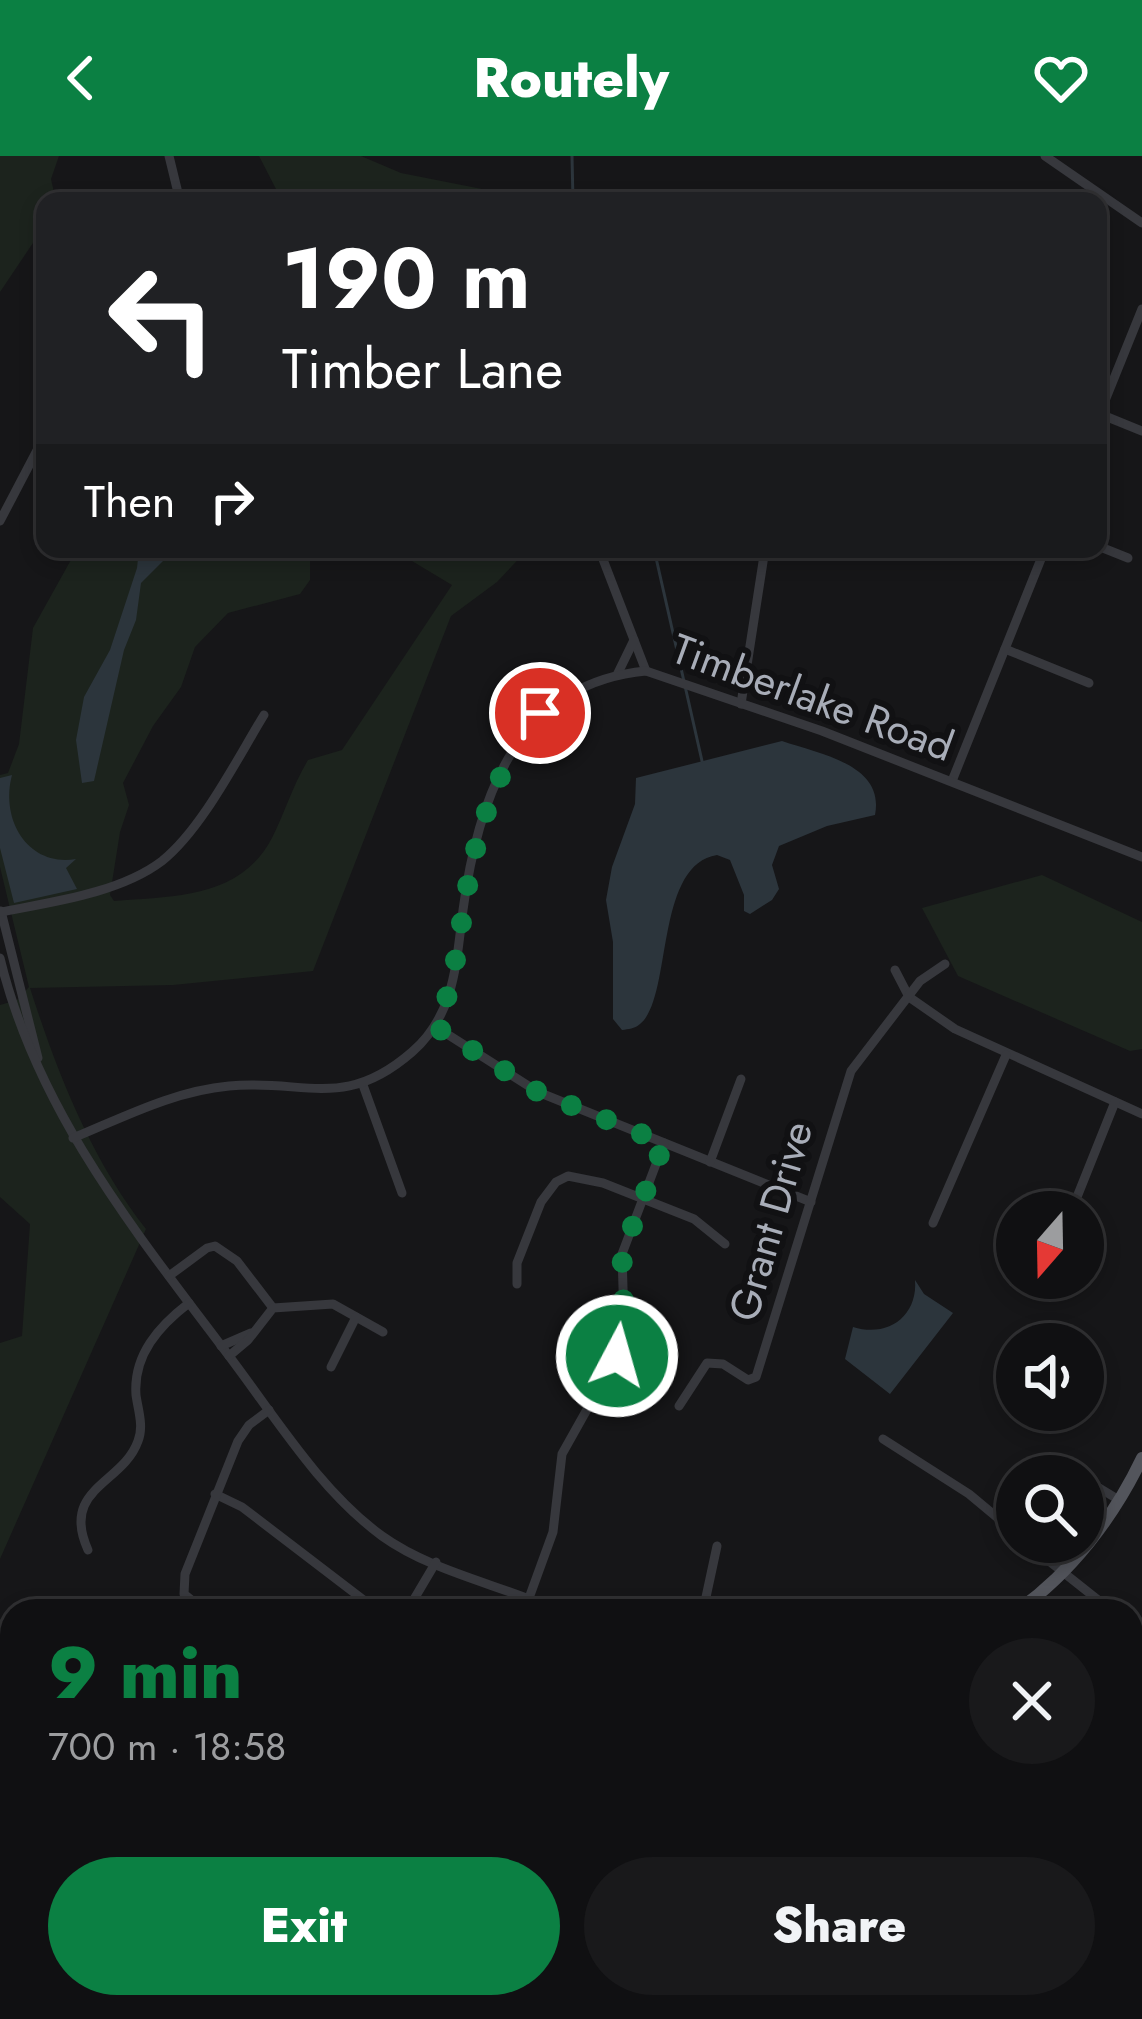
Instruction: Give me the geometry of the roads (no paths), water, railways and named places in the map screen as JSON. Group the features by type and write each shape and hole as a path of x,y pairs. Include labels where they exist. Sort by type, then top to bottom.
{"main road":[{"path":"1031,1599 1061,1573 1140,1469"}],"street":[{"path":"169,156 178,192"},
{"path":"1045,156 1097,192"},
{"path":"1107,199 1142,223"},
{"path":"1107,396 1142,309"},
{"path":"1107,419 1142,431"},
{"path":"0,521 36,452"},
{"path":"1107,550 1128,558"},
{"path":"602,558 646,670"},
{"path":"741,704 764,558"},
{"path":"952,781 1041,558"},
{"path":"616,675 634,640"},
{"path":"1005,649 1089,683"},
{"name":"Timberlake Road","path":"363,1085 391,1070 436,1027 456,972 476,843 506,759 540,713 580,686 616,675 646,670 1142,856"},
{"path":"41,1072 1,909 130,879 160,862 193,826 264,715"},
{"path":"0,958 4,993 73,1138 115,1203 322,1479 396,1544 529,1598 553,1532 562,1454 607,1380 621,1342 622,1254 664,1143"},
{"name":"Grant Drive","path":"679,1406 707,1363 723,1364 748,1380 757,1377 771,1351 851,1071 920,981 944,964"},
{"path":"895,970 909,997 955,1029 1142,1114"},
{"path":"4,993 21,989"},
{"path":"436,1027 538,1092 811,1202"},
{"path":"933,1222 1006,1055"},
{"path":"710,1162 741,1079"},
{"path":"73,1138 160,1101 217,1088 314,1090 363,1085 402,1193"},
{"path":"1079,1191 1115,1102"},
{"path":"518,1284 517,1263 541,1202 556,1182 568,1176 694,1219 725,1244"},
{"path":"169,1276 215,1246 237,1261 273,1308"},
{"path":"88,1550 82,1522 88,1495 138,1443 141,1426 136,1390 142,1359 159,1328 189,1303"},
{"path":"225,1351 251,1333 273,1308 333,1304 383,1333"},
{"path":"331,1367 356,1317"},
{"path":"188,1599 183,1585 214,1495 241,1435 269,1410"},
{"path":"883,1439 996,1516"},
{"path":"1104,1491 1119,1500"},
{"path":"214,1495 242,1507 362,1599"},
{"path":"706,1599 717,1546"},
{"path":"414,1599 436,1562"},
{"path":"1049,1563 1096,1599"}],"waterway":[{"path":"572,156 573,192"},
{"path":"656,558 702,761"}]}
